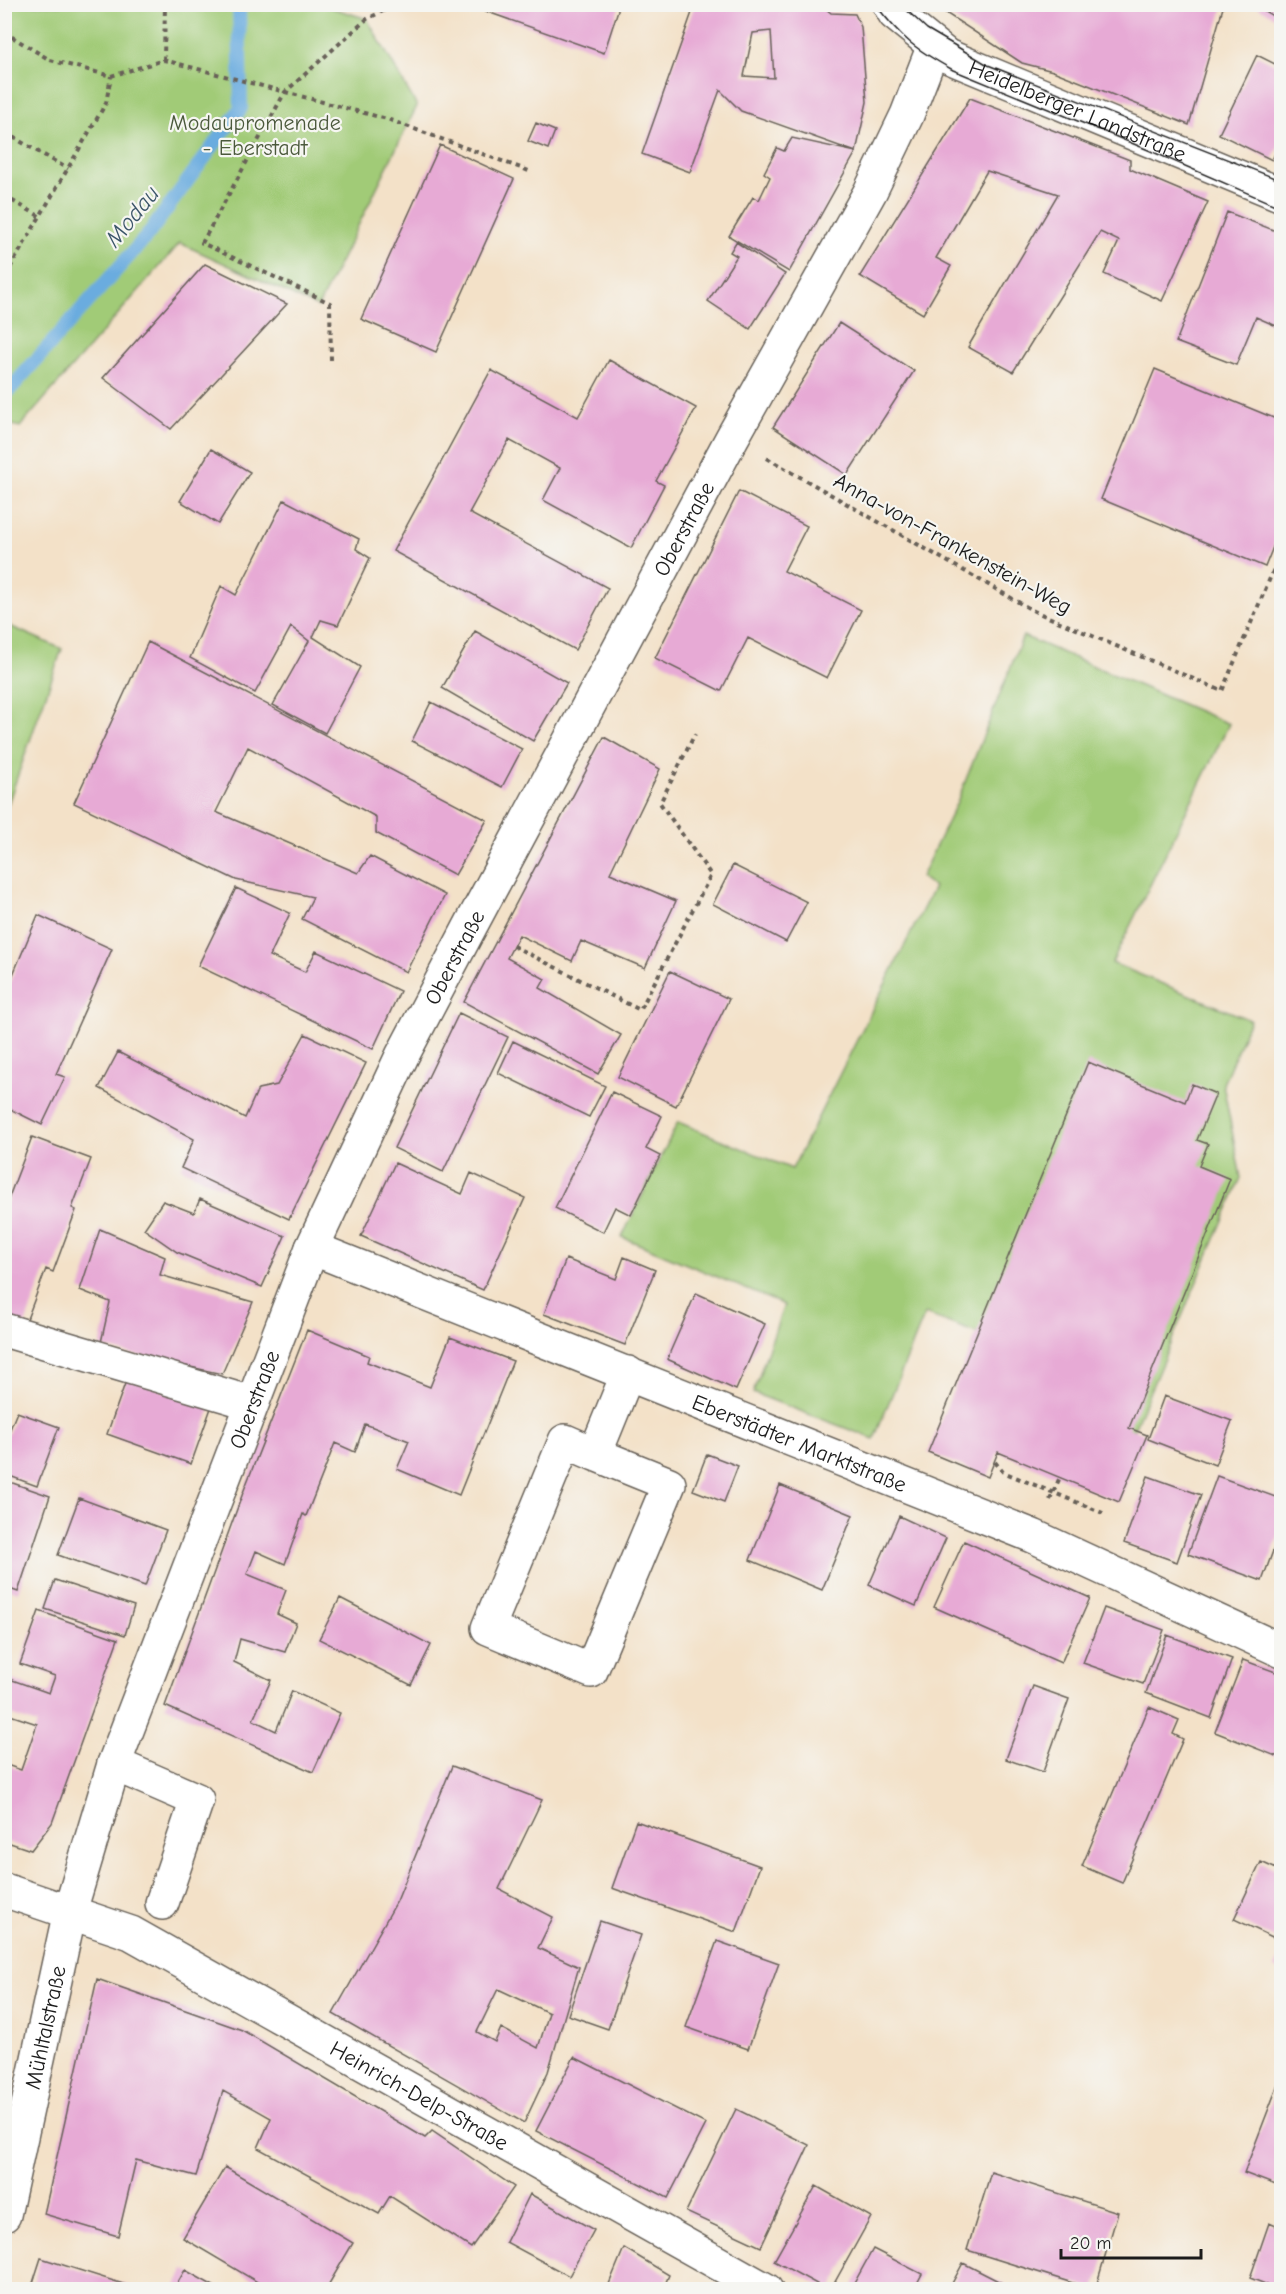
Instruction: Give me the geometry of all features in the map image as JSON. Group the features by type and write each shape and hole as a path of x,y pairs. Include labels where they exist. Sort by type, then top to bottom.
{"street":[{"name":"Heidelberger Landstraße","path":"889,4 895,14 933,48 998,78 1281,195"},
{"name":"Oberstraße","path":"70,1911 114,1764 250,1403 312,1248 402,1056 732,438 870,192 907,115 933,48"},
{"name":"Eberstädter Marktstraße","path":"312,1248 1033,1536 1281,1651"},
{"path":"4,1330 250,1403"},
{"path":"596,1454 628,1373"},
{"path":"566,1441 596,1454 669,1484 591,1671 488,1628 566,1441"},
{"path":"114,1764 197,1800 162,1903"},
{"name":"Heinrich-Delp-Straße","path":"4,1890 131,1933 766,2289"},
{"name":"Mühltalstraße","path":"4,2215 70,1911"}],"path":[{"path":"164,60 165,4"},
{"path":"331,360 330,303 202,243 285,92 367,20 397,4"},
{"path":"4,32 50,60 111,76 164,60 387,119 529,171"},
{"path":"4,272 7,273 41,217 106,103 111,76"},
{"path":"4,137 11,136 68,169"},
{"path":"4,196 41,217"},
{"name":"Anna-von-Frankenstein-Weg","path":"732,438 1034,611 1222,691 1281,550"},
{"path":"513,946 640,1010 711,875 660,803 695,734"},
{"path":"995,1462 1003,1472 1103,1513"}],"green space":[{"name":"Modaupromenade - Eberstadt","path":"320,4 367,19 417,106 318,307 180,243 20,427 5,423 5,5"},
{"path":"5,624 62,649 5,812"},
{"path":"1023,636 1229,724 1112,963 1250,1020 1223,1084 1241,1178 1127,1445 1039,1356 925,1314 874,1439 753,1393 784,1305 622,1237 678,1122 792,1169 934,887 921,877 957,802"}],"building":[{"path":"465,4 620,4 604,53"},
{"path":"695,4 820,4 831,13 855,14 861,27 867,102 856,152 741,111 720,90 690,172 642,154","holes":["771,31 774,78 744,76 753,33"]},
{"path":"940,4 1224,4 1189,125 1053,71 1022,63 938,8"},
{"path":"1253,4 1281,4 1281,21"},
{"path":"1257,55 1281,67 1281,141 1272,160 1219,134"},
{"path":"970,98 1130,160 1130,169 1208,202 1162,301 1104,274 1119,241 1100,232 1013,372 968,347 1058,194 987,171 936,258 951,266 923,314 860,276"},
{"path":"536,123 555,131 548,149 528,141"},
{"path":"792,138 856,152 789,272 729,236 753,197 759,200 770,177 764,173 777,148 784,151"},
{"path":"440,145 514,179 436,352 361,319"},
{"path":"1227,212 1281,233 1281,328 1256,317 1236,365 1176,342"},
{"path":"736,242 785,274 750,329 708,301 737,256 730,252"},
{"path":"205,264 287,304 171,429 103,378"},
{"path":"839,323 914,371 847,475 773,427"},
{"path":"609,360 696,408 656,481 664,485 631,548 543,500 560,468 509,440 469,513 608,588 575,650 393,551 491,370 578,417"},
{"path":"1155,369 1281,421 1281,527 1265,567 1101,499"},
{"path":"211,449 250,472 218,524 180,501"},
{"path":"739,491 807,526 784,571 861,610 827,678 748,638 721,691 655,658"},
{"path":"284,500 359,539 356,549 370,558 338,625 321,620 313,637 360,667 325,733 273,705 309,641 291,627 255,693 190,658 221,586 236,595"},
{"path":"475,631 567,683 533,741 442,688"},
{"path":"148,642 487,820 455,875 376,833 376,817 248,747 216,812 358,873 370,856 445,895 406,972 302,919 313,897 236,880 74,803"},
{"path":"431,702 522,749 502,787 412,741"},
{"path":"604,737 660,769 610,873 676,901 645,968 581,941 572,961 519,935 507,958 545,979 540,988 621,1035 598,1074 464,1002"},
{"path":"733,865 807,902 786,942 713,904"},
{"path":"236,888 290,913 270,956 305,972 316,951 400,991 373,1049 198,966"},
{"path":"38,915 112,949 56,1074 65,1077 42,1125 4,1106 4,996"},
{"path":"670,971 729,999 676,1106 618,1077"},
{"path":"459,1013 508,1037 443,1172 394,1148"},
{"path":"305,1034 366,1063 289,1219 181,1168 194,1139 99,1088 118,1052 245,1118 258,1089 277,1085"},
{"path":"513,1041 605,1086 589,1117 498,1073"},
{"path":"1088,1062 1185,1102 1192,1084 1216,1094 1197,1140 1208,1144 1199,1166 1230,1179 1129,1428 1147,1435 1119,1502 998,1452 988,1477 928,1452"},
{"path":"612,1092 662,1116 646,1149 660,1156 631,1215 615,1207 603,1232 555,1208"},
{"path":"32,1137 91,1159 72,1208 76,1210 53,1272 46,1269 24,1327 4,1320 4,1210"},
{"path":"395,1163 462,1194 471,1173 525,1198 483,1290 361,1236"},
{"path":"200,1199 285,1236 262,1287 177,1252 144,1229 163,1201 194,1213"},
{"path":"100,1229 165,1257 160,1275 253,1302 222,1374 100,1347 110,1302 80,1290"},
{"path":"624,1257 655,1270 625,1345 544,1314 566,1259 616,1279"},
{"path":"696,1293 765,1324 736,1390 667,1359"},
{"path":"307,1330 369,1356 367,1362 430,1387 450,1337 513,1361 459,1495 397,1469 409,1441 365,1424 355,1452 335,1443 306,1516 303,1514 285,1564 256,1551 247,1574 286,1590 277,1614 296,1623 285,1652 240,1639 234,1662 271,1680 253,1720 276,1731 292,1691 340,1713 313,1772 165,1706 244,1490"},
{"path":"127,1378 211,1408 191,1464 107,1434"},
{"path":"1164,1396 1232,1421 1215,1465 1148,1439"},
{"path":"17,1412 59,1427 37,1486 4,1474 4,1444"},
{"path":"707,1454 738,1466 724,1502 693,1490"},
{"path":"1148,1476 1201,1495 1177,1562 1124,1543"},
{"path":"1217,1476 1281,1499 1281,1529 1262,1581 1188,1554"},
{"path":"4,1480 50,1496 18,1592 4,1587"},
{"path":"780,1485 853,1515 822,1590 750,1560"},
{"path":"79,1498 166,1530 145,1586 58,1555"},
{"path":"899,1516 946,1538 916,1606 869,1585"},
{"path":"964,1541 1090,1598 1061,1663 934,1607"},
{"path":"55,1580 134,1606 125,1635 45,1609"},
{"path":"340,1598 431,1645 411,1685 319,1639"},
{"path":"1104,1608 1164,1630 1143,1684 1083,1663"},
{"path":"39,1611 118,1639 52,1823 31,1850 4,1841 4,1764 21,1770 37,1724 4,1713 4,1677 49,1693 55,1676 20,1664"},
{"path":"1167,1635 1232,1659 1211,1718 1146,1693"},
{"path":"1243,1660 1281,1674 1281,1758 1215,1732"},
{"path":"1033,1686 1069,1699 1043,1772 1006,1759"},
{"path":"1149,1707 1179,1720 1173,1734 1183,1739 1122,1883 1082,1866"},
{"path":"452,1766 542,1800 499,1889 553,1917 538,1948 579,1967 548,2072 524,2123 333,2014 397,1901","holes":["498,1989 549,2013 538,2048 501,2028 495,2042 477,2032"]},
{"path":"636,1821 760,1866 736,1932 612,1888"},
{"path":"1261,1862 1281,1871 1281,1941 1234,1919"},
{"path":"600,1921 641,1935 608,2029 568,2015"},
{"path":"717,1941 779,1963 748,2049 686,2027"},
{"path":"1281,1955 1281,1972 1274,1969"},
{"path":"97,1979 242,2030 425,2138 432,2131 514,2187 471,2248 390,2196 379,2214 258,2148 271,2118 223,2091 196,2176 136,2160 118,2236 44,2214"},
{"path":"574,2057 706,2124 668,2198 536,2131"},
{"path":"1281,2077 1281,2187 1244,2173"},
{"path":"736,2109 809,2145 761,2247 686,2212"},
{"path":"225,2167 353,2243 326,2289 269,2289 183,2238"},
{"path":"991,2172 1118,2212 1095,2290 967,2250"},
{"path":"816,2186 871,2217 831,2289 826,2289 774,2261"},
{"path":"530,2194 594,2230 569,2276 506,2242"},
{"path":"1269,2223 1281,2228 1281,2290 1250,2278"},
{"path":"624,2248 669,2275 663,2289 607,2289"},
{"path":"873,2249 922,2274 914,2289 851,2289"},
{"path":"41,2258 133,2287 133,2289 31,2289"},
{"path":"963,2263 1014,2289 949,2289"},
{"path":"185,2270 219,2289 174,2289"}],"waterway":[{"name":"Modau","path":"4,396 147,236 241,108 239,4"}],"tram line":[{"path":"875,4 910,42 953,70 1146,149 1282,208"},
{"path":"900,4 927,29 988,65 1282,181"}]}
